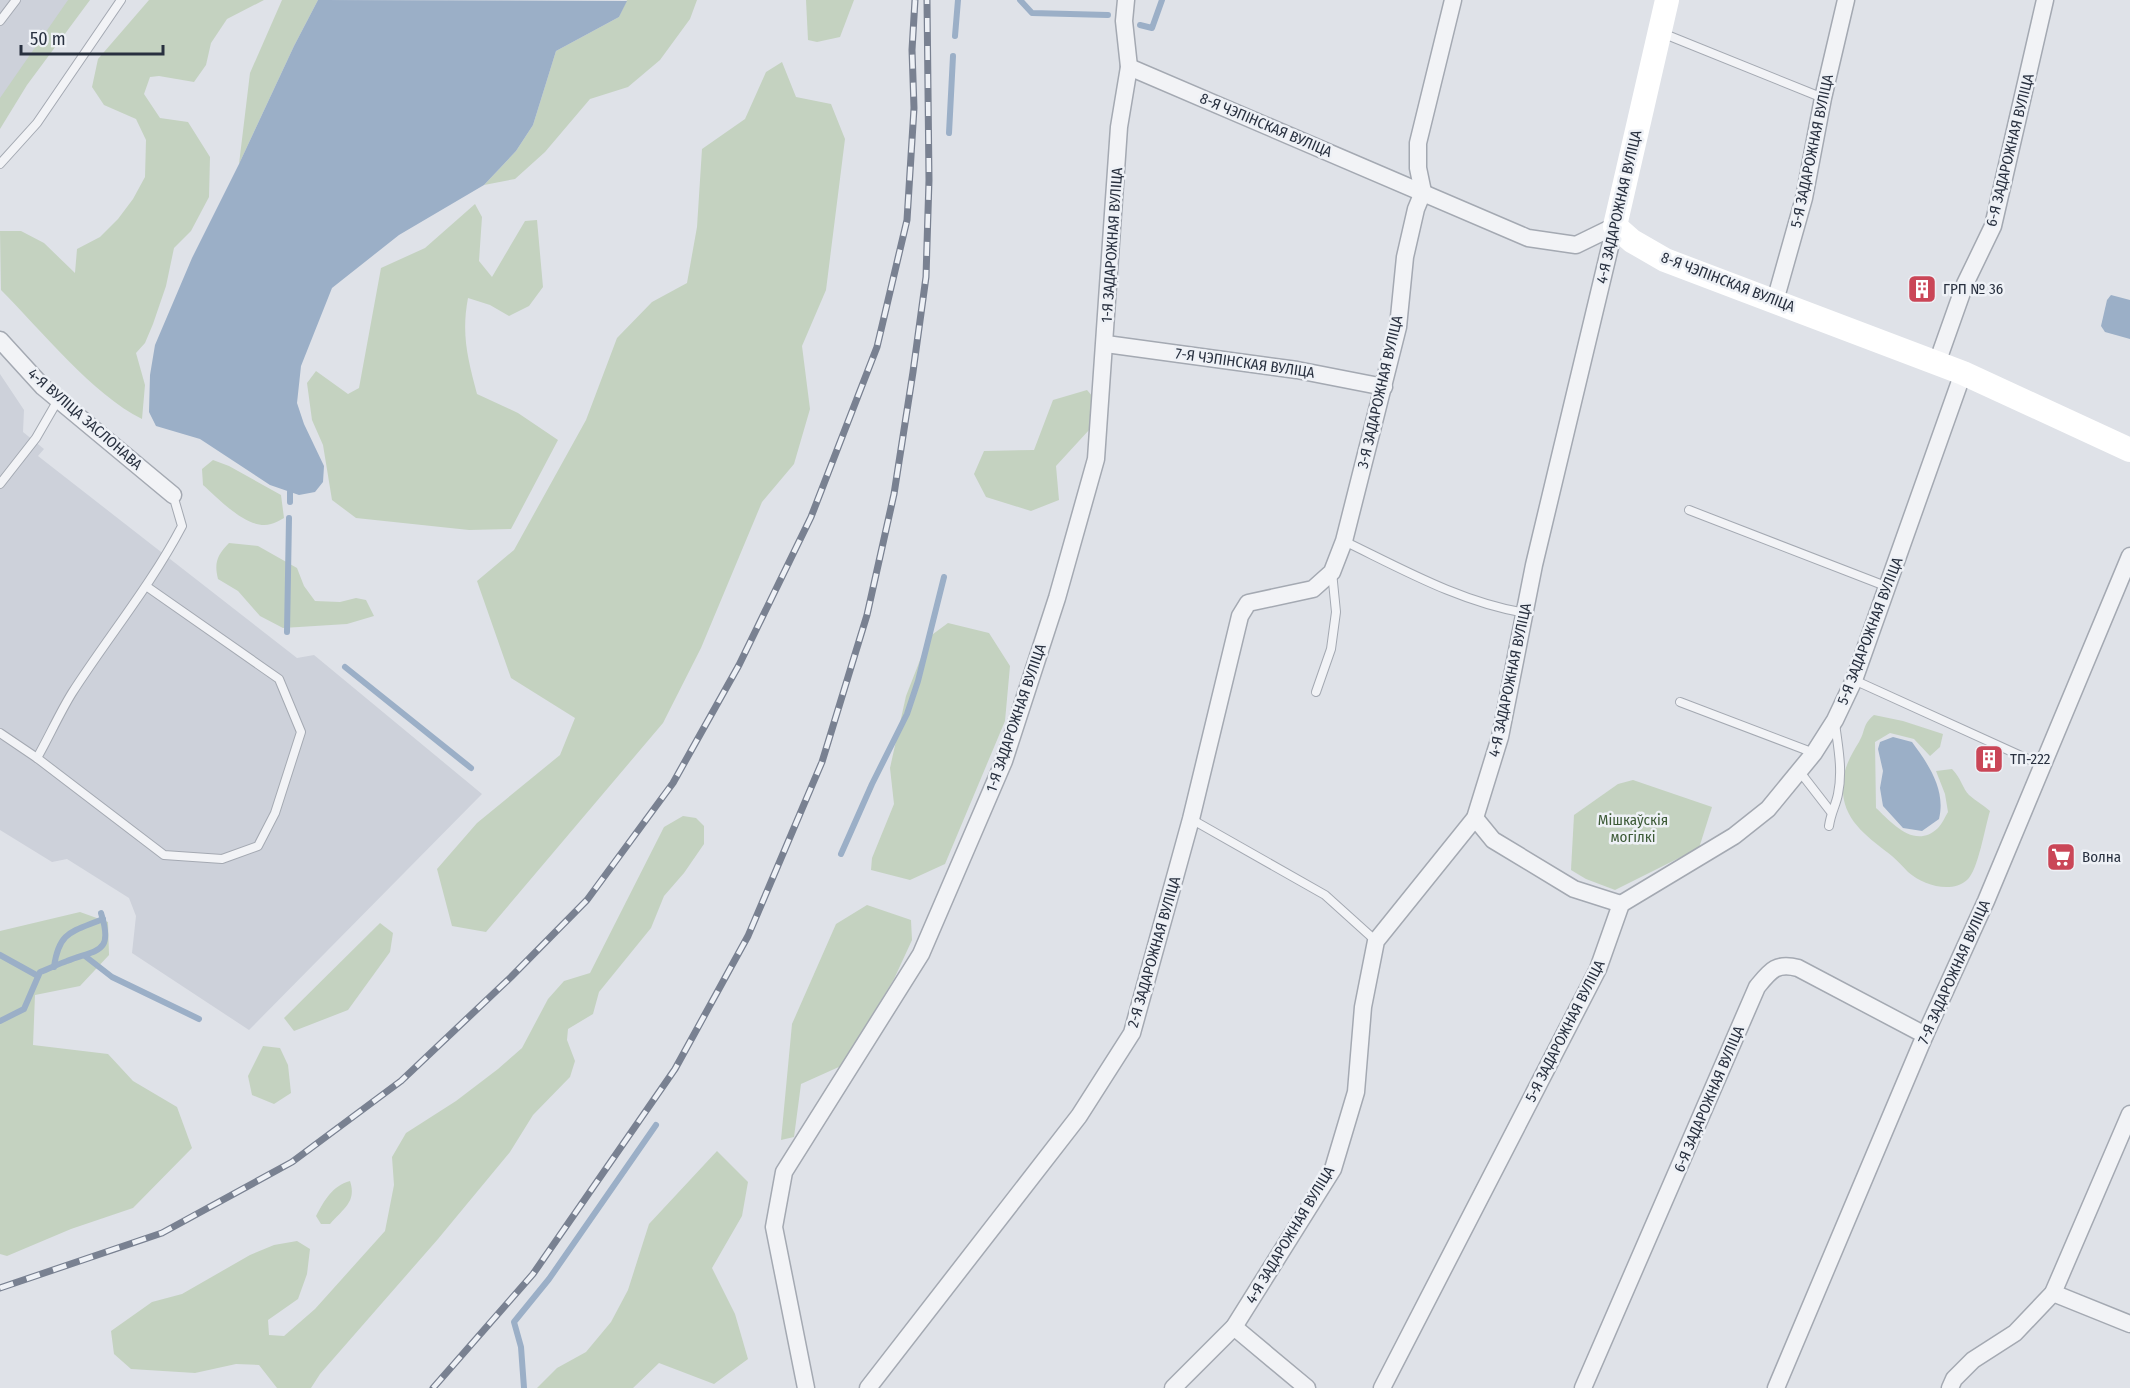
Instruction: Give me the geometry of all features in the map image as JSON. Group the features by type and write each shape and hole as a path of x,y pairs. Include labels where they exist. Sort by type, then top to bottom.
{"main road":[{"name":"4-Я ЗАДАРОЖНАЯ ВУЛІЦА","path":"1615,226 1667,0"},
{"name":"8-Я ЧЭПІНСКАЯ ВУЛІЦА","path":"1615,226 1632,241 1665,260 1964,373 2130,450"}],"street":[{"name":"1-Я ЗАДАРОЖНАЯ ВУЛІЦА","path":"806,1388 774,1227 784,1172 921,954 1004,762 1057,598 1096,459 1106,344 1119,127 1129,67 1124,21 1126,0"},
{"name":"3-Я ЗАДАРОЖНАЯ ВУЛІЦА","path":"1332,572 1344,541 1398,327 1405,257 1416,209 1423,192 1418,168 1418,143 1453,0"},
{"name":"5-Я ЗАДАРОЖНАЯ ВУЛІЦА","path":"1775,301 1804,198 1823,98 1846,0"},
{"name":"6-Я ЗАДАРОЖНАЯ ВУЛІЦА","path":"1937,363 1965,284 1993,226 2045,0"},
{"name":"8-Я ЧЭПІНСКАЯ ВУЛІЦА","path":"1129,67 1528,238 1576,245 1615,226"},
{"name":"4-Я ЗАДАРОЖНАЯ ВУЛІЦА","path":"1173,1388 1234,1327 1333,1169 1356,1092 1363,1007 1376,941 1475,818 1500,737 1534,565 1615,226"},
{"name":"4-Я ВУЛІЦА ЗАСЛОНАВА","path":"0,340 43,387 173,495"},
{"name":"7-Я ЧЭПІНСКАЯ ВУЛІЦА","path":"1106,344 1297,369 1384,387"},
{"name":"5-Я ЗАДАРОЖНАЯ ВУЛІЦА","path":"1382,1388 1598,969 1621,904 1734,836 1768,809 1800,772 1835,720 1854,680 1964,373"},
{"name":"7-Я ЗАДАРОЖНАЯ ВУЛІЦА","path":"1776,1388 1925,1035 1986,901 2130,556"},
{"name":"2-Я ЗАДАРОЖНАЯ ВУЛІЦА","path":"868,1388 1079,1116 1132,1033 1191,819 1240,616 1248,603 1313,589 1332,572"},
{"path":"1475,818 1493,840 1574,889 1621,904"},
{"name":"6-Я ЗАДАРОЖНАЯ ВУЛІЦА","path":"1583,1388 1757,987 1769,972 1785,964 1798,968 1925,1035"},
{"path":"1950,1388 1954,1379 1973,1360 2015,1333 2053,1293 2130,1116"},
{"path":"2053,1293 2130,1324"},
{"path":"1234,1327 1307,1388"}],"lane":[{"path":"0,164 37,123 121,0"},
{"path":"0,21 12,1"},
{"path":"1661,33 1823,98"},
{"path":"0,484 36,438 58,400"},
{"path":"37,758 72,694 166,556 182,526 173,495"},
{"path":"1689,510 1888,587"},
{"path":"1344,541 1440,587 1497,608 1525,613"},
{"path":"1316,692 1331,650 1336,612 1332,572"},
{"path":"0,733 37,758 164,855 222,859 258,846 275,813 301,732 279,679 146,586"},
{"path":"1854,680 2041,765"},
{"path":"1680,702 1814,753"},
{"path":"1829,826 1831,812 1838,797 1841,773 1835,720"},
{"path":"1800,772 1831,812"},
{"path":"1191,819 1324,895 1376,941"}],"shaded area":[{"path":"0,0 69,0 0,105"},
{"path":"0,374 24,410 23,432 44,449 38,456 297,658 314,655 482,794 249,1030 132,953 136,916 129,898 67,859 52,862 0,830"}],"green space":[{"path":"68,0 90,0 27,85 0,129 0,98"},
{"path":"149,0 264,0 227,19 211,43 206,65 194,82 159,76 150,77 144,94 160,118 188,122 210,157 209,197 191,231 174,248 166,286 153,324 145,343 136,353 145,385 142,419 86,378 1,290 0,231 21,231 44,243 75,273 77,249 100,237 133,199 145,177 146,140 136,119 104,105 92,87 98,59"},
{"path":"282,0 318,0 239,164 250,73"},
{"path":"627,0 697,0 690,19 660,60 628,87 590,99 545,152 515,179 484,185 516,151 533,125 556,51 619,17"},
{"path":"806,0 854,0 840,37 817,42 808,40"},
{"path":"782,62 796,97 831,104 845,139 826,290 802,346 810,409 794,464 762,502 701,648 663,723 486,932 452,926 437,869 477,823 560,755 575,718 511,678 477,581 514,550 586,420 617,338 652,302 687,283 697,227 702,149 745,119 766,72"},
{"path":"475,204 482,217 479,261 492,277 525,221 537,220 543,287 529,306 509,316 490,305 468,298 465,335 477,394 518,413 558,440 511,529 469,530 356,518 332,500 323,445 312,420 307,383 316,371 348,394 359,388 381,268 425,248"},
{"path":"1087,390 1094,398 1089,430 1056,466 1059,500 1031,511 986,497 974,474 984,451 1034,450 1053,400"},
{"path":"213,460 229,466 281,495 284,518 273,524 262,525 253,523 225,505 203,485 202,469"},
{"path":"229,543 258,546 297,568 304,586 315,601 340,602 356,598 366,600 374,616 347,624 283,628 260,616 238,591 218,579 216,568 218,560"},
{"path":"948,623 989,633 1010,666 1005,721 945,864 910,880 871,870 872,858 894,804 890,768 906,696 929,637"},
{"path":"1874,715 1903,721 1943,734 1940,747 1930,756 1914,739 1890,733 1875,742 1876,808 1897,827 1912,835 1921,836 1929,834 1941,825 1948,812 1945,794 1936,771 1952,769 1969,795 1990,811 1975,868 1967,880 1960,884 1937,886 1914,877 1868,837 1849,813 1843,793 1845,772 1866,725"},
{"name":"Мішкаўскія могілкі","path":"1633,780 1712,807 1699,848 1615,890 1586,879 1571,870 1574,815 1618,784"},
{"path":"683,816 696,818 704,826 704,844 684,873 664,896 651,928 599,992 593,1014 568,1029 567,1040 575,1061 570,1077 533,1115 510,1152 438,1239 320,1374 311,1388 277,1388 259,1365 236,1364 195,1373 131,1369 114,1354 111,1331 152,1302 182,1294 250,1255 274,1245 297,1241 310,1249 307,1274 298,1299 268,1320 269,1335 284,1336 315,1309 385,1231 394,1185 392,1157 406,1133 456,1101 498,1069 522,1048 548,999 564,981 590,973 664,827"},
{"path":"867,905 911,920 912,940 894,979 841,1066 801,1084 794,1137 781,1140 792,1024 836,924"},
{"path":"80,912 108,922 109,955 80,986 35,995 33,1045 108,1054 133,1081 177,1107 192,1148 133,1208 71,1229 7,1256 0,1254 0,931"},
{"path":"380,923 393,933 390,952 348,1010 294,1031 284,1018"},
{"path":"263,1046 280,1048 288,1065 291,1093 274,1104 252,1095 248,1076"},
{"path":"717,1151 748,1182 742,1216 712,1268 735,1314 748,1359 714,1384 659,1363 633,1388 537,1388 557,1368 586,1352 611,1322 628,1290 649,1224"},
{"path":"350,1181 352,1194 348,1205 330,1224 321,1224 316,1216 326,1200 338,1186"}],"water":[{"path":"318,0 627,1 619,17 556,51 533,125 516,151 484,185 399,235 332,288 301,366 297,403 304,424 324,466 323,482 315,492 299,495 270,485 200,439 156,426 149,412 150,375 155,345 192,258"},
{"path":"2111,295 2130,300 2130,339 2105,332 2101,326 2107,300"},
{"path":"1893,737 1912,742 1930,769 1938,788 1941,808 1939,819 1922,831 1903,828 1883,806 1880,788 1883,771 1878,749 1880,742"}],"waterway":[{"path":"955,36 958,0"},
{"path":"1020,0 1032,13 1108,15"},
{"path":"1140,25 1152,28 1162,0"},
{"path":"949,133 953,56"},
{"path":"290,492 290,502"},
{"path":"287,632 289,518"},
{"path":"841,854 872,784 907,714 918,681 944,577"},
{"path":"345,667 471,768"},
{"path":"0,1021 24,1009 40,972 100,948 105,936 101,913"},
{"path":"54,967 59,946 69,934 103,919"},
{"path":"0,955 38,976"},
{"path":"85,956 112,977 199,1019"},
{"path":"524,1388 521,1347 514,1322 549,1279 656,1125"}],"railway":[{"path":"0,1288 162,1233 292,1162 401,1081 511,977 587,900 673,783 739,665 811,517 877,347 907,220 914,108 912,50 915,0"},
{"path":"433,1388 533,1274 675,1069 748,936 822,762 867,615 894,494 913,372 926,277 929,180 927,0"}],"place":[{"name":"ГРП № 36","path":"1922,289"},
{"name":"ТП-222","path":"1989,759"},
{"name":"Волна","path":"2061,857"}]}
